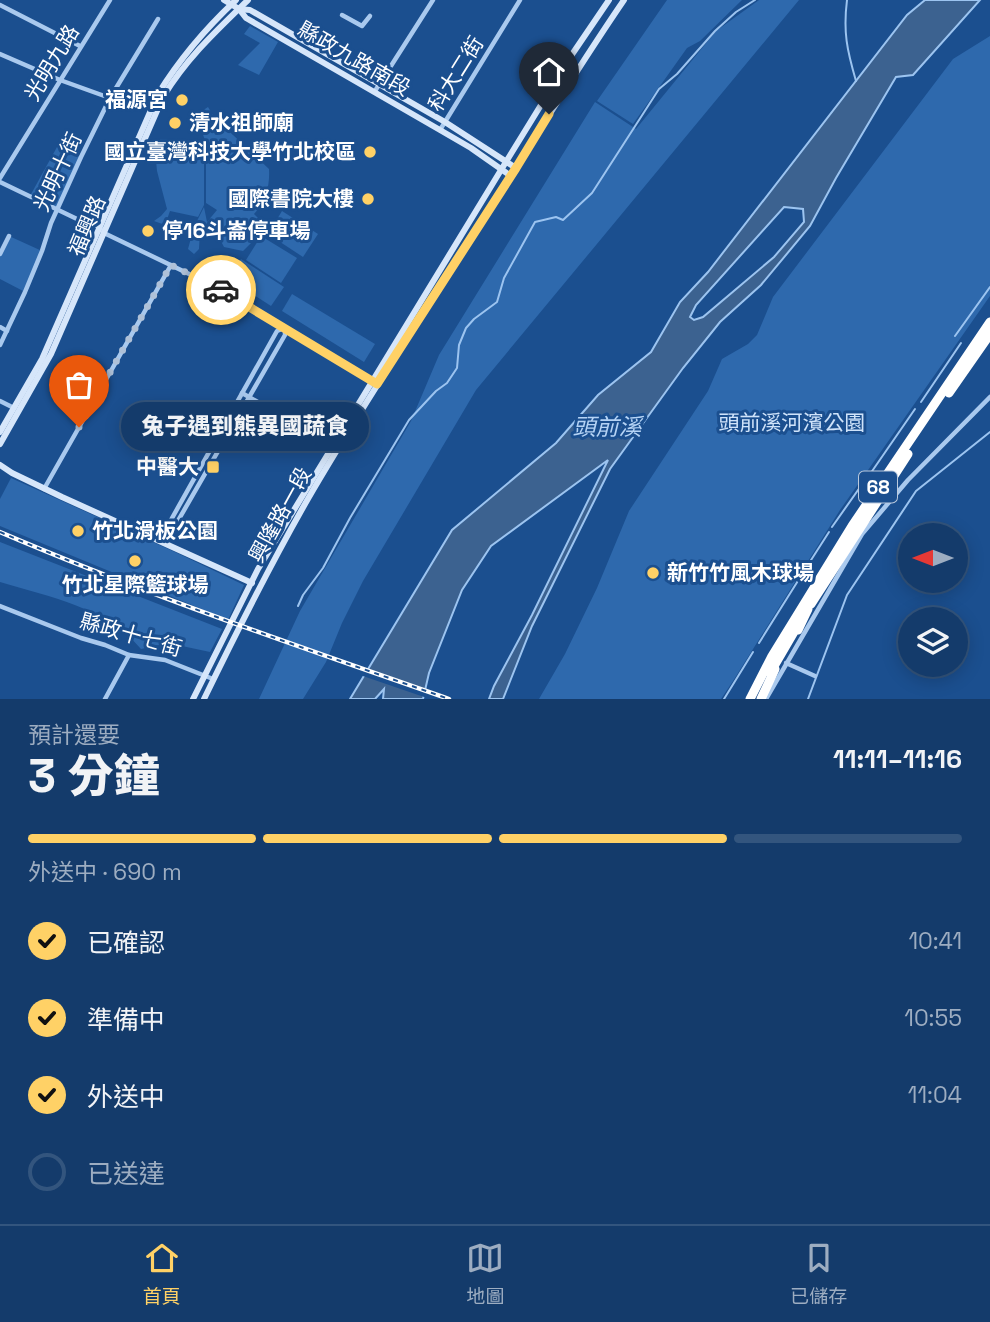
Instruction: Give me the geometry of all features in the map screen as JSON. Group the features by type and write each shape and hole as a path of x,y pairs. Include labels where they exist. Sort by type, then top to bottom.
{"highway":[{"name":"68","path":"750,699 772,656 852,526 990,322"},
{"name":"68","path":"755,699 808,609 929,422 990,334"},
{"path":"764,699 808,609"},
{"path":"743,699 772,656"}],"street":[{"name":"光明九路","path":"0,180 110,0"},
{"name":"縣政九路南段","path":"224,0 234,2 246,18 445,122 516,168"},
{"name":"福興路","path":"0,432 42,359 163,97 203,44 248,0"},
{"path":"377,88 433,0"},
{"name":"科大二街","path":"440,130 520,0"},
{"name":"興隆路一段","path":"204,699 260,588 374,383 501,170 609,0"},
{"name":"興隆路一段","path":"193,699 250,582 333,444 624,0"},
{"name":"福興路","path":"0,444 51,354 158,94 197,40 234,2"},
{"path":"0,5 80,46"},
{"path":"342,15 362,26 370,16"},
{"name":"光明十街","path":"0,345 43,251 57,209 110,98 158,19"},
{"path":"0,54 110,98"},
{"name":"縣政九路南段","path":"377,88 511,176"},
{"path":"0,180 212,285 374,383"},
{"path":"0,254 9,236"},
{"path":"44,489 171,265"},
{"path":"0,327 7,331"},
{"path":"163,542 162,536 277,331 285,327"},
{"path":"163,542 174,529 285,335 285,327"},
{"path":"242,393 333,444"},
{"path":"764,699 862,534 908,480 990,397"},
{"path":"0,401 14,408"},
{"path":"0,465 44,489 260,588"},
{"name":"縣政十七街","path":"0,606 129,655 165,660 213,679"},
{"path":"104,699 129,655"},
{"path":"786,663 815,676"}],"green space":[{"path":"667,0 742,0 700,41 687,48 633,124 597,101"},
{"path":"759,0 799,0 476,390 363,581 326,662 303,699 259,699 300,611 411,421 439,355 595,102 636,129 716,31"},
{"path":"250,26 278,42 259,75 238,65 260,43 244,34"},
{"name":"頭前溪河濱公園","path":"990,36 990,296 840,510 721,699 539,699 565,654 597,588 629,511 708,391 722,359 748,344 757,335 773,297 953,59"},
{"path":"208,107 214,117 269,169 266,193 254,214 262,222 258,236 243,251 224,247 213,226 205,231 200,230 199,249 194,254 188,249 194,227 204,207 207,222 217,210 206,203 206,143 196,115"},
{"path":"154,139 204,141 204,205 198,217 170,211 165,225 154,221 167,209 157,171"},
{"path":"57,147 81,157 57,209 30,196"},
{"path":"282,211 318,234 303,257 268,234"},
{"path":"9,236 42,251 25,292 0,279 0,254"},
{"path":"261,236 297,258 281,283 246,260"},
{"path":"241,259 284,287 271,306 228,278"},
{"path":"292,294 375,344 364,362 282,311"},
{"path":"11,478 244,585 228,620 0,526 0,499"},
{"path":"0,542 222,629 210,652 168,643 141,649 127,635 94,613 0,582"}],"water":[{"name":"頭前溪","path":"925,0 980,0 913,75 896,77 810,226 761,285 720,322 610,469 532,626 503,699 489,699 608,460 491,546 462,590 429,673 423,699 383,699 384,689 375,699 350,699 452,530 556,443 598,395 651,352 680,302 708,272 907,15","holes":["784,207 803,209 804,222 774,257 703,317 694,320 690,317 696,305"]}],"pier":[{"path":"364,668 429,690 427,698 360,675"}],"waterway":[{"path":"298,606 409,420 447,383 457,368 459,345 466,328 497,302 504,278 535,222 556,217 563,220 592,193 659,89 677,74 715,31 736,12 755,0"},
{"path":"847,0 847,41 856,81"},
{"path":"955,336 990,287"},
{"path":"921,402 961,343"},
{"path":"868,477 915,409"},
{"path":"808,699 847,595 916,491 990,432"},
{"path":"832,527 863,483"},
{"path":"804,571 829,532"},
{"path":"759,643 801,576"},
{"path":"724,699 753,652"}],"railway":[{"path":"0,532 167,599 449,699"}],"way so far":[{"path":"79,427 171,265 221,290"}],"place":[{"name":"福源宮","path":"182,100"},
{"name":"清水祖師廟","path":"175,123"},
{"name":"國立臺灣科技大學竹北校區","path":"370,152"},
{"name":"國際書院大樓","path":"368,199"},
{"name":"停16斗崙停車場","path":"148,231"},
{"name":"兔子遇到熊異國蔬食","path":"79,427"},
{"name":"中醫大","path":"213,467"},
{"name":"竹北滑板公園","path":"78,531"},
{"name":"竹北星際籃球場","path":"135,561"},
{"name":"新竹竹風木球場","path":"653,573"}],"route":[{"path":"221,290 377,384 549,114"}]}
